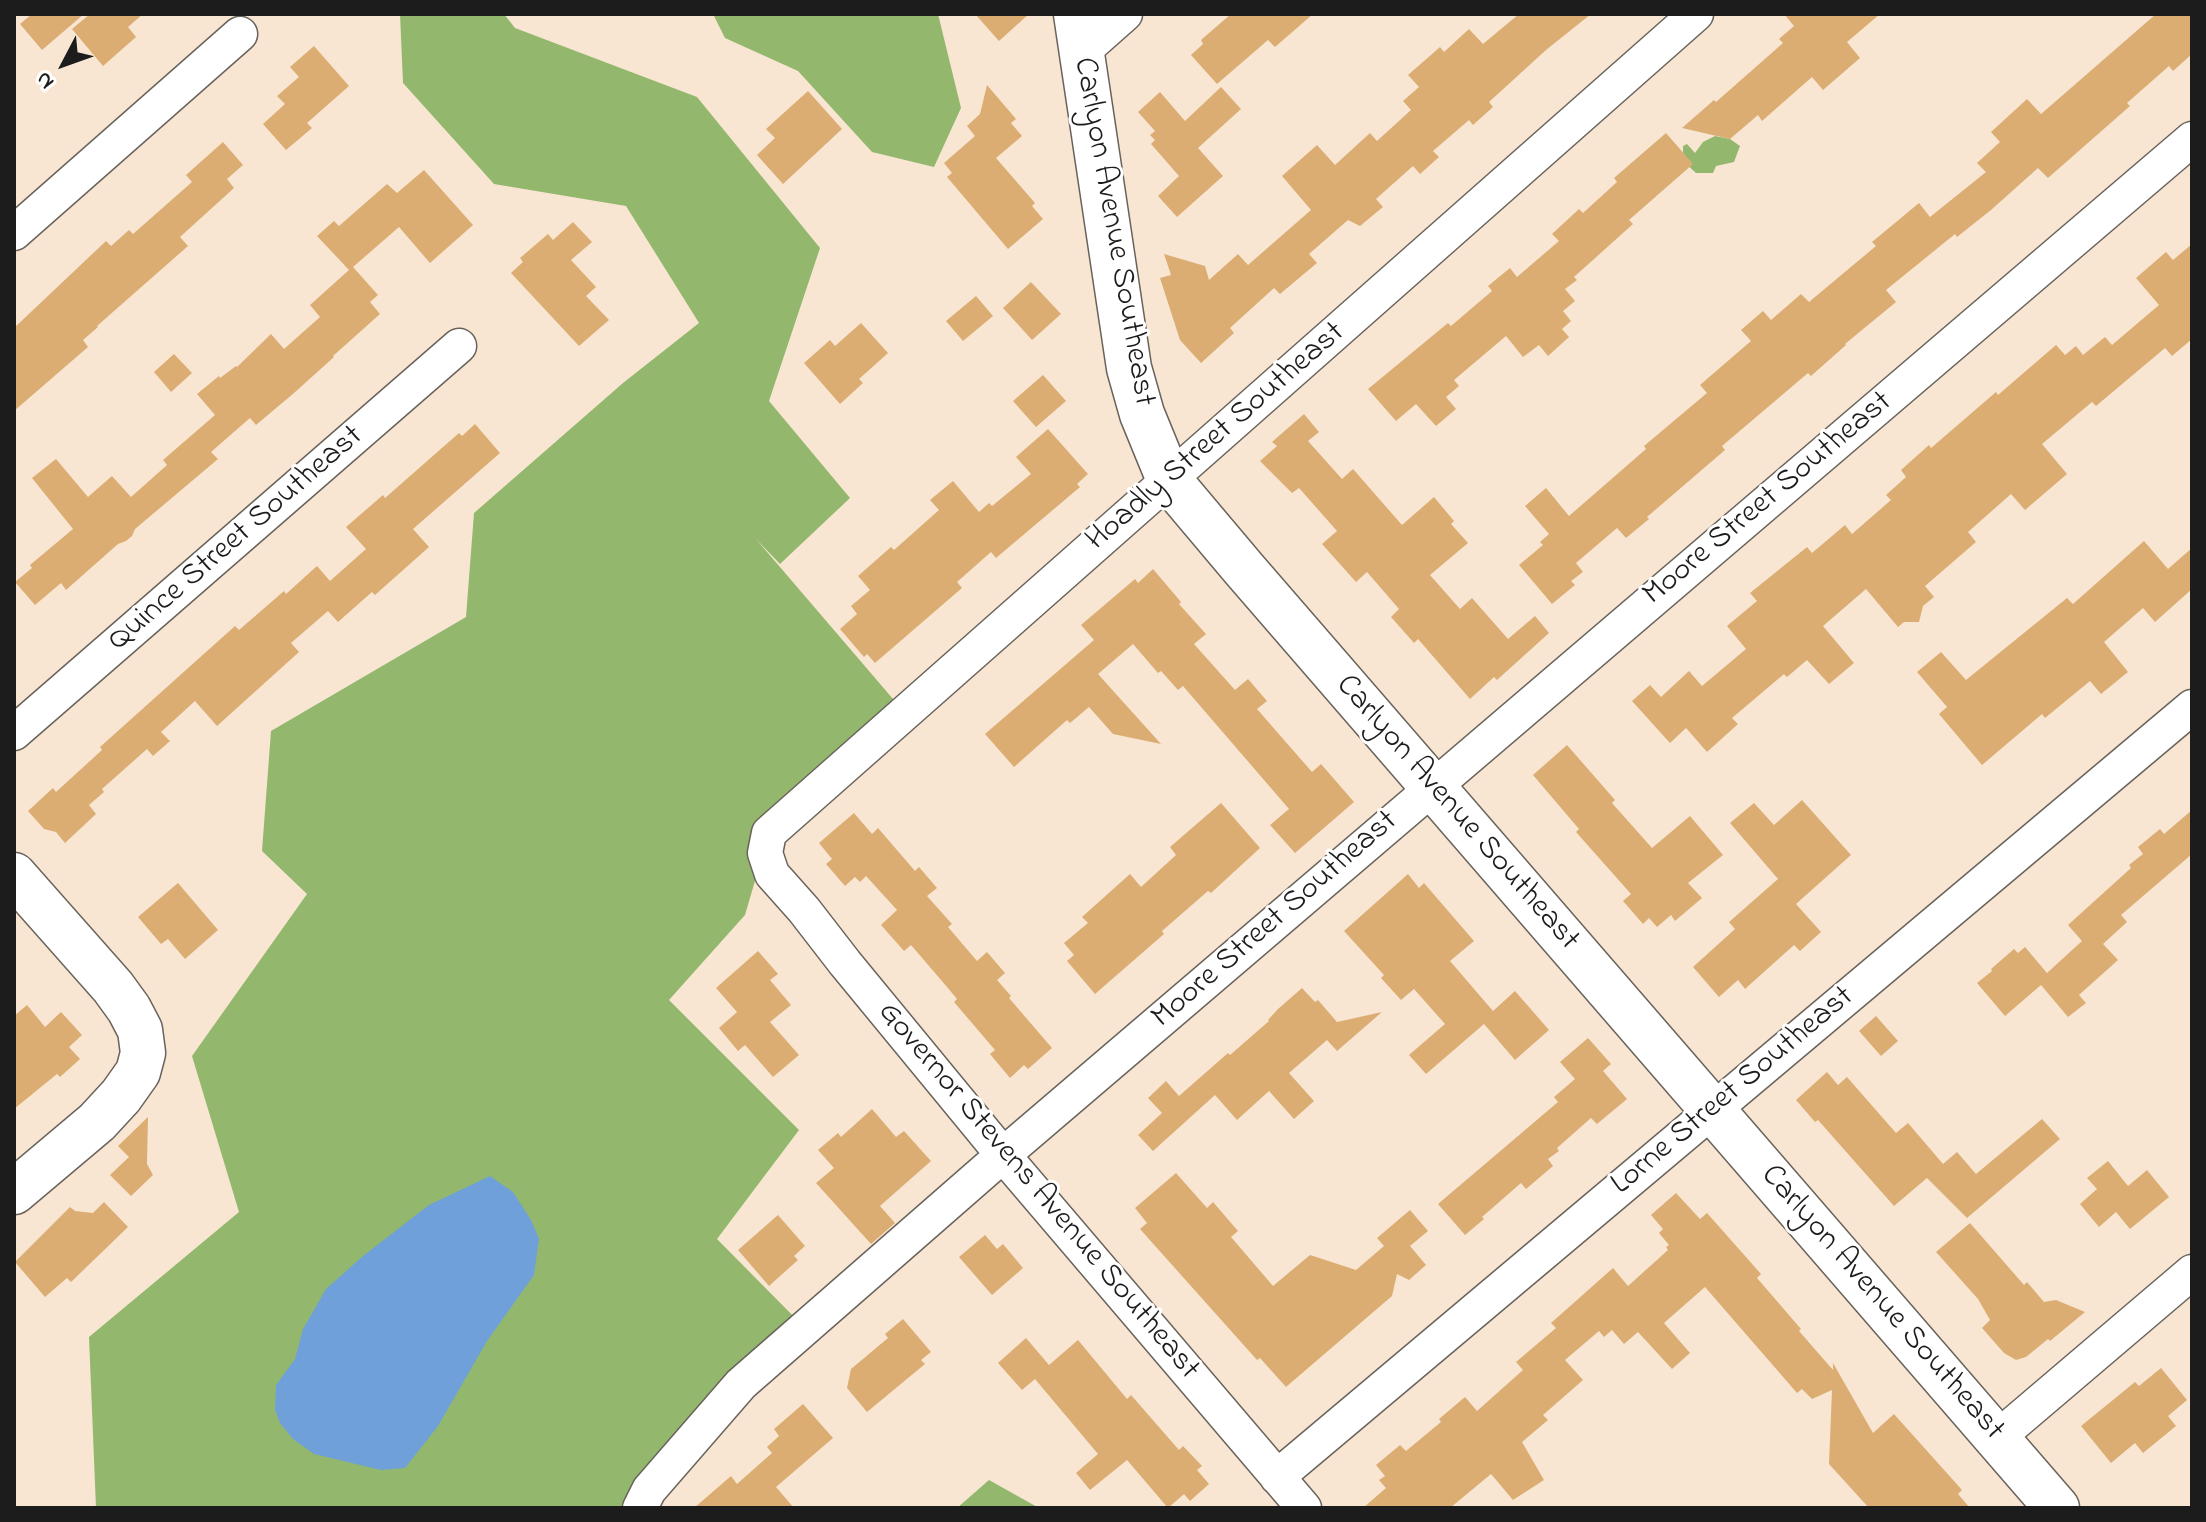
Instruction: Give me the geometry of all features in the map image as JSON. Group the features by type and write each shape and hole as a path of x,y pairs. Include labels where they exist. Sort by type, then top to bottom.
{"street":[{"path":"1079,33 1125,14"},
{"name":"Hoadly Street Southeast","path":"772,874 765,853 769,833 1696,14"},
{"name":"Carlyon Avenue Southeast","path":"1079,33 1129,368 1142,414 1169,480 1997,1438 2043,1503"},
{"path":"14,233 240,34"},
{"name":"Moore Street Southeast","path":"640,1508 649,1490 741,1384 1003,1155 2192,139"},
{"name":"Quince Street Southeast","path":"14,733 459,346"},
{"name":"Lorne Street Southeast","path":"1277,1477 2192,707"},
{"name":"Governor Stevens Avenue Southeast","path":"772,874 1003,1155 1304,1508"},
{"path":"14,875 129,1009 140,1030 143,1053 138,1072 97,1122 14,1192"},
{"path":"1997,1438 2192,1272"}],"green space":[{"path":"400,14 504,14 515,28 697,97 820,248 769,401 850,498 780,564 756,539 905,713 769,833 745,915 669,1000 799,1130 717,1239 805,1328 649,1508 96,1508 89,1337 239,1212 192,1056 307,894 262,851 271,731 466,617 474,513 623,383 699,323 626,206 494,184 403,83"},
{"path":"713,14 938,14 961,108 934,167 872,152 798,71 725,38"},
{"path":"1715,136 1730,139 1740,146 1734,162 1716,166 1713,173 1696,173 1683,161 1683,146 1687,144 1695,153 1703,142"},
{"path":"989,1480 1039,1508 957,1508"}],"water":[{"path":"490,1176 513,1192 531,1220 539,1239 534,1275 487,1341 438,1426 405,1468 381,1470 314,1454 293,1439 280,1423 275,1410 276,1385 295,1359 303,1329 326,1289 429,1205"}],"building":[{"path":"32,14 84,14 42,50 20,24"},
{"path":"90,14 143,14 128,27 136,37 103,66 72,29"},
{"path":"975,14 1029,14 999,41"},
{"path":"1231,14 1313,14 1275,47 1268,40 1217,84 1191,55 1203,44 1201,40"},
{"path":"1519,14 1591,14 1489,102 1493,107 1473,125 1469,120 1433,151 1439,157 1420,174 1413,166 1376,199 1383,207 1360,226 1348,220 1309,254 1317,263 1280,294 1274,288 1230,328 1234,333 1201,363 1180,340 1160,278 1171,275 1164,254 1205,266 1209,280 1238,254 1248,265 1311,210 1282,176 1317,145 1335,165 1370,133 1377,141 1411,110 1403,101 1419,87 1408,75 1440,47 1444,52 1469,29 1483,44"},
{"path":"1784,14 1880,14 1847,42 1860,58 1823,90 1812,77 1762,121 1758,115 1730,139 1682,128 1783,43 1779,39 1794,26"},
{"path":"2156,14 2192,14 2192,54 2173,71 2169,66 2127,103 2130,106 2048,178 2038,168 1991,210 1957,237 1955,234 1886,290 1896,302 1811,376 1808,373 1722,446 1725,450 1626,538 1617,528 1576,563 1583,572 1571,581 1575,585 1552,604 1519,565 1543,545 1540,542 1549,534 1525,506 1546,488 1569,516 1707,393 1700,385 1751,341 1741,330 1763,311 1771,320 1801,294 1809,302 1876,246 1872,242 1919,203 1930,217 1986,172 1977,163 2000,142 1991,132 2027,99 2041,114"},
{"path":"314,46 349,86 307,123 312,128 286,150 263,124 285,104 277,96 299,77 290,67"},
{"path":"987,85 1016,119 1011,123 1022,136 996,158 1035,203 1032,206 1043,219 1008,249 947,177 952,173 944,163 975,136 967,126 980,114"},
{"path":"1221,87 1241,109 1198,148 1223,176 1177,217 1158,196 1179,176 1151,144 1155,140 1150,135 1155,131 1138,112 1160,92 1185,121"},
{"path":"808,91 842,129 783,184 757,155 775,138 766,129"},
{"path":"1666,133 1693,164 1629,220 1633,224 1574,277 1577,280 1565,289 1575,301 1563,311 1571,321 1562,329 1569,337 1548,356 1539,345 1523,357 1506,336 1454,380 1459,386 1446,397 1456,409 1436,426 1416,404 1396,421 1368,389 1448,323 1451,326 1492,291 1488,286 1510,268 1517,277 1559,241 1552,234 1579,209 1583,213 1617,182 1614,178"},
{"path":"223,142 243,165 227,179 234,188 180,237 188,246 97,326 83,340 88,347 14,411 14,328 106,241 111,246 129,230 133,234 192,182 186,175"},
{"path":"424,170 473,225 430,263 399,227 353,267 378,295 370,302 380,314 256,425 250,418 211,452 218,459 135,529 132,536 118,544 66,590 61,583 35,605 15,582 32,568 30,565 73,529 32,478 56,459 88,497 112,476 131,497 167,465 163,460 215,415 197,394 219,376 237,367 271,334 284,349 320,317 310,305 349,270 317,236 334,221 339,226 387,184 397,193"},
{"path":"573,222 592,242 571,260 596,287 586,296 609,320 579,346 511,273 523,262 520,258 548,234 553,240"},
{"path":"2192,244 2192,339 2172,356 2165,348 2096,406 2092,402 2042,444 2067,474 2025,510 2011,494 1968,532 1976,542 1925,586 1934,597 1923,606 1919,622 1904,622 1898,627 1866,589 1823,626 1854,663 1829,684 1807,660 1787,677 1784,674 1732,718 1738,724 1707,752 1686,728 1670,743 1632,701 1650,685 1661,697 1689,671 1702,686 1746,649 1727,626 1757,601 1750,593 1807,547 1812,553 1845,525 1852,534 1891,500 1886,495 1906,477 1901,470 1996,392 1998,395 2056,345 2065,355 2076,346 2083,355 2105,337 2112,345 2159,305 2136,278 2166,252 2173,260"},
{"path":"1031,282 1061,314 1032,340 1003,308"},
{"path":"976,296 993,316 963,341 946,321"},
{"path":"861,323 888,353 859,379 863,383 840,404 804,363 830,340 835,346"},
{"path":"174,354 192,373 171,392 154,372"},
{"path":"1043,375 1066,401 1036,427 1013,401"},
{"path":"1304,414 1319,432 1308,441 1342,479 1353,469 1402,525 1434,497 1454,521 1451,524 1468,543 1430,575 1460,609 1472,598 1508,639 1535,616 1549,633 1497,680 1494,677 1470,699 1418,639 1414,643 1391,617 1399,609 1367,572 1356,582 1322,544 1337,531 1299,488 1292,493 1260,461 1277,446 1272,442"},
{"path":"475,424 500,453 413,529 429,547 375,595 372,592 338,622 328,611 291,643 299,652 217,726 195,701 161,732 170,741 153,756 147,749 102,789 104,792 89,805 96,814 65,843 56,832 44,829 28,811 53,788 56,792 102,750 100,747 235,626 239,630 317,566 330,581 366,549 346,527 383,495 385,498 459,433 462,436"},
{"path":"1048,429 1088,474 1077,484 1080,487 996,558 991,552 957,582 962,588 875,663 867,654 864,657 840,629 857,614 851,606 870,590 858,576 891,547 894,550 939,510 930,500 953,481 979,512 989,503 992,506 1031,474 1016,457"},
{"path":"2144,541 2168,569 2192,548 2192,589 2155,622 2143,608 2104,642 2128,672 2101,694 2090,681 2045,718 2042,714 1982,765 1939,714 1947,707 1917,672 1941,652 1966,680 2067,598 2073,604"},
{"path":"1153,569 1206,634 1194,644 1235,690 1248,679 1267,701 1257,709 1312,772 1321,764 1354,802 1295,853 1270,825 1289,809 1183,686 1178,690 1161,671 1158,673 1133,644 1098,674 1161,744 1113,734 1089,707 1070,723 1067,720 1014,767 985,734 1094,640 1081,625 1135,579 1138,583"},
{"path":"1567,745 1652,848 1690,816 1723,855 1688,883 1702,898 1675,921 1671,915 1657,927 1649,918 1643,924 1623,901 1631,894 1576,832 1579,829 1533,775"},
{"path":"1802,800 1851,855 1796,904 1821,932 1800,951 1794,945 1745,989 1738,980 1719,997 1693,967 1735,929 1729,922 1778,879 1730,823 1754,803 1774,825"},
{"path":"1221,803 1260,848 1211,893 1208,891 1162,931 1164,934 1095,994 1067,961 1074,955 1064,943 1088,923 1082,917 1130,874 1141,887 1176,855 1170,847"},
{"path":"2192,810 2192,854 2121,915 2127,922 2103,944 2118,960 2079,995 2086,1003 2068,1017 2041,985 2005,1016 1977,983 2014,949 2018,953 2025,947 2047,973 2082,941 2068,925 2131,868 2129,865 2143,854 2138,847 2160,829 2164,834"},
{"path":"854,813 872,834 878,828 915,871 919,867 937,888 927,896 952,924 948,927 977,961 987,952 1005,973 997,980 1052,1048 1028,1069 1024,1065 1010,1078 990,1054 995,1050 954,1002 957,999 947,987 911,945 904,951 881,925 897,910 866,876 860,882 855,877 845,886 826,864 832,859 819,843"},
{"path":"1408,874 1419,888 1424,883 1474,941 1450,961 1493,1011 1515,991 1549,1030 1515,1060 1484,1024 1426,1074 1409,1055 1445,1024 1414,989 1401,1000 1381,978 1384,975 1344,931"},
{"path":"178,883 218,930 185,959 168,939 161,944 138,917"},
{"path":"758,951 778,974 770,980 791,1005 770,1022 799,1055 773,1077 745,1045 738,1051 719,1028 737,1012 716,988"},
{"path":"1302,988 1315,1002 1318,1000 1337,1022 1382,1012 1337,1051 1327,1040 1289,1073 1314,1101 1294,1119 1269,1091 1237,1120 1215,1095 1153,1151 1138,1135 1162,1113 1148,1098 1166,1081 1179,1096 1269,1021"},
{"path":"27,1005 45,1027 61,1012 82,1035 69,1047 80,1059 14,1109 14,1016"},
{"path":"1876,1016 1898,1041 1881,1056 1859,1031"},
{"path":"1588,1038 1611,1064 1603,1071 1627,1099 1597,1124 1591,1118 1548,1159 1553,1166 1526,1189 1521,1183 1465,1235 1438,1204 1558,1102 1554,1097 1575,1079 1560,1062"},
{"path":"1827,1072 1838,1085 1847,1077 1896,1133 1908,1123 1943,1164 1957,1152 1976,1174 2042,1119 2060,1139 1967,1218 1927,1178 1894,1206 1818,1120 1815,1122 1796,1100"},
{"path":"872,1109 896,1137 904,1131 931,1161 880,1206 895,1223 871,1244 816,1183 834,1168 818,1150 838,1133 841,1137"},
{"path":"148,1117 147,1164 153,1175 131,1196 110,1175 129,1157 118,1146"},
{"path":"2108,1161 2128,1186 2147,1170 2169,1197 2130,1229 2116,1212 2099,1227 2080,1204 2097,1189 2087,1178"},
{"path":"1176,1173 1207,1208 1213,1202 1238,1231 1231,1237 1273,1286 1310,1255 1356,1270 1384,1246 1377,1238 1410,1210 1428,1231 1410,1246 1426,1265 1409,1280 1397,1274 1392,1296 1286,1387 1260,1358 1257,1360 1140,1229 1147,1223 1135,1208"},
{"path":"1676,1193 1700,1219 1707,1213 1761,1274 1757,1278 1833,1370 1833,1363 1873,1433 1894,1414 1962,1490 1958,1494 1970,1508 1869,1508 1829,1464 1832,1390 1812,1399 1802,1389 1797,1393 1705,1287 1664,1323 1690,1353 1672,1369 1638,1332 1624,1344 1612,1330 1604,1337 1599,1331 1565,1360 1583,1380 1543,1415 1548,1420 1522,1442 1544,1480 1513,1500 1491,1474 1450,1508 1363,1508 1386,1488 1379,1480 1385,1476 1376,1465 1400,1445 1406,1451 1465,1397 1477,1411 1523,1370 1516,1362 1556,1328 1551,1323 1613,1268 1628,1286 1668,1250 1666,1247 1669,1245 1659,1233 1663,1229 1651,1215"},
{"path":"104,1202 128,1227 71,1282 67,1278 45,1297 15,1262 70,1207 75,1211 93,1213"},
{"path":"778,1215 805,1246 794,1256 798,1260 769,1286 738,1250"},
{"path":"1970,1223 2024,1285 2027,1282 2044,1302 2056,1300 2085,1312 2026,1357 2016,1360 2004,1353 1982,1328 1990,1320 1978,1299 1936,1252"},
{"path":"985,1235 997,1249 1003,1244 1023,1268 992,1295 959,1257"},
{"path":"903,1319 931,1352 921,1360 925,1364 867,1412 847,1388 851,1369 888,1338 885,1334"},
{"path":"1026,1338 1049,1365 1078,1340 1127,1399 1131,1395 1179,1450 1183,1446 1202,1466 1197,1470 1209,1484 1190,1501 1184,1494 1168,1508 1127,1460 1090,1490 1076,1473 1098,1454 1035,1379 1022,1390 998,1363"},
{"path":"2161,1368 2187,1400 2168,1416 2176,1426 2143,1453 2135,1443 2111,1463 2081,1426 2135,1382 2139,1386"},
{"path":"803,1404 833,1438 776,1487 794,1508 694,1508 731,1476 737,1484 772,1453 767,1447 779,1436 774,1429"}]}
